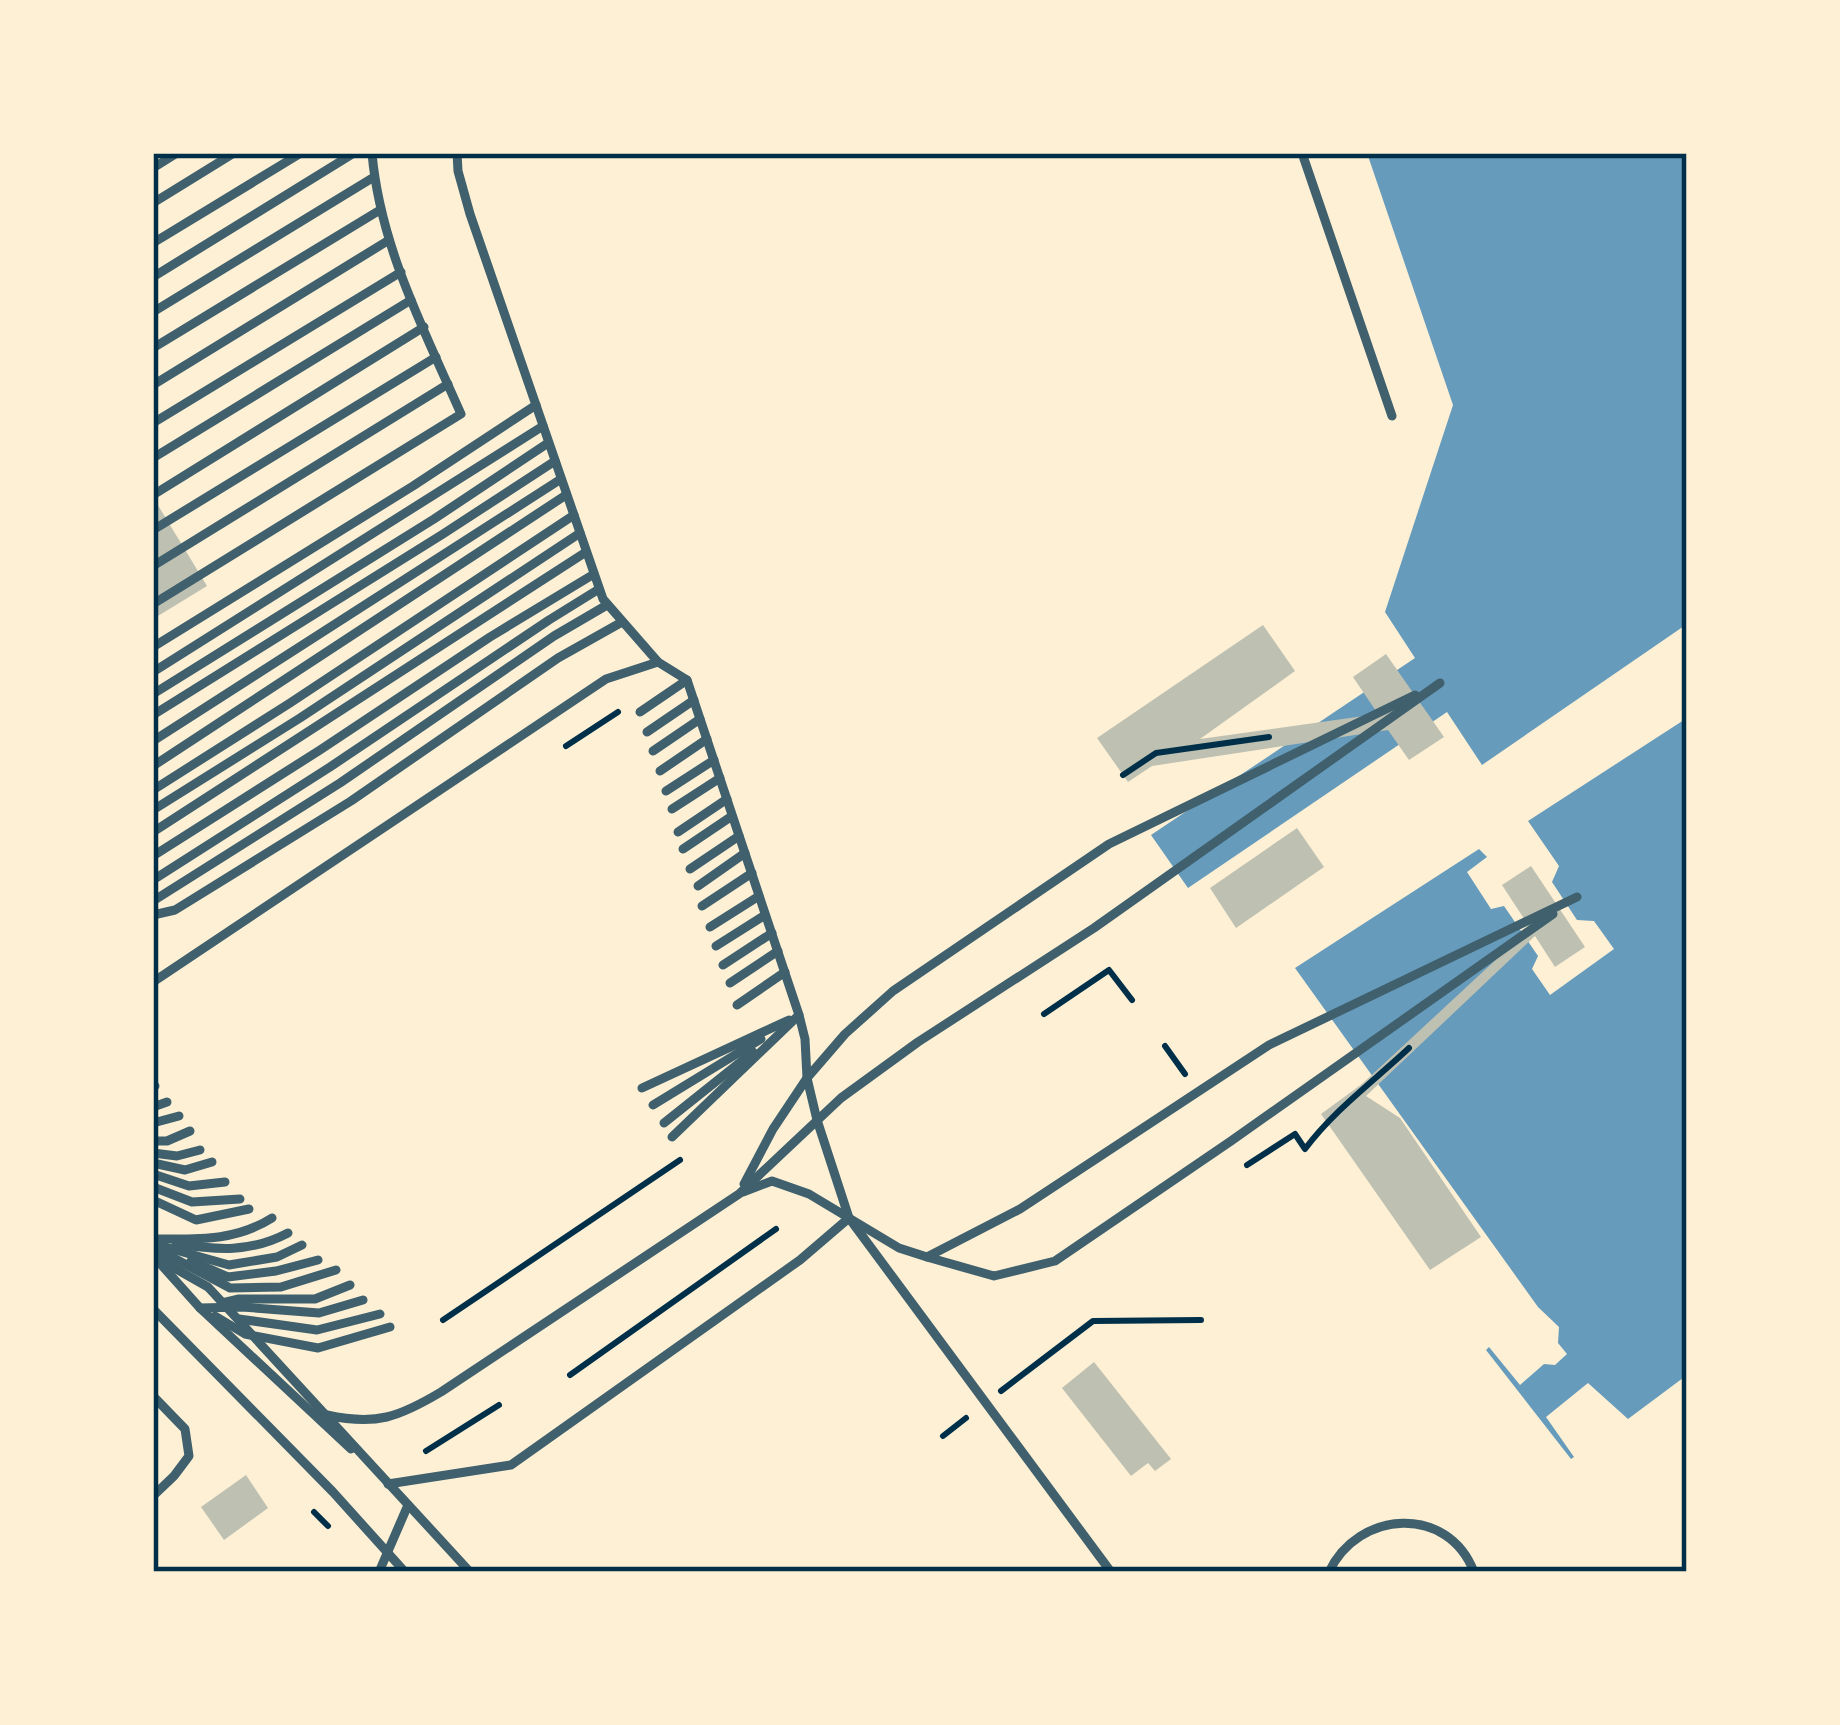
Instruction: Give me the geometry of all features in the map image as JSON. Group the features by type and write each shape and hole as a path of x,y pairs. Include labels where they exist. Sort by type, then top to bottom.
{"lane":[{"path":"153,168 177,153"},
{"path":"153,203 234,153"},
{"path":"153,243 301,153"},
{"path":"153,277 354,153"},
{"path":"153,604 461,414 389,240 373,153"},
{"path":"457,153 470,214 599,589 658,662 687,680 800,1015 807,1078 849,1218 1112,1572"},
{"path":"1302,153 1392,416"},
{"path":"153,312 374,177"},
{"path":"153,348 380,210"},
{"path":"153,386 389,240"},
{"path":"153,423 401,272"},
{"path":"153,458 411,300"},
{"path":"153,496 424,327"},
{"path":"153,530 436,357"},
{"path":"153,566 448,384"},
{"path":"153,647 536,405"},
{"path":"153,672 543,426"},
{"path":"153,694 548,443"},
{"path":"153,715 555,460"},
{"path":"153,741 562,479"},
{"path":"153,766 566,495"},
{"path":"153,790 574,515"},
{"path":"153,810 580,533"},
{"path":"153,832 586,552"},
{"path":"153,856 594,574"},
{"path":"153,880 599,589"},
{"path":"153,902 608,605"},
{"path":"153,915 175,910 332,813 558,658 622,622"},
{"path":"153,982 606,680 658,662"},
{"path":"637,707 687,680"},
{"path":"327,1415 354,1421 406,1413 739,1194 841,1098 1094,928 1440,683 1109,844 893,992 845,1034 807,1078 739,1194"},
{"path":"647,732 694,700"},
{"path":"653,751 700,719"},
{"path":"660,770 707,739"},
{"path":"666,791 714,760"},
{"path":"672,809 720,778"},
{"path":"678,832 727,799"},
{"path":"683,849 733,816"},
{"path":"691,869 739,836"},
{"path":"698,886 745,854"},
{"path":"702,906 752,873"},
{"path":"710,926 759,896"},
{"path":"739,1194 772,1181 808,1194 899,1248 927,1257 994,1276 1055,1261 1577,897 1269,1046 1020,1209 927,1257"},
{"path":"716,946 766,915"},
{"path":"723,965 772,933"},
{"path":"730,983 778,951"},
{"path":"736,1005 785,972"},
{"path":"642,1088 800,1015"},
{"path":"653,1106 800,1015"},
{"path":"664,1123 800,1015"},
{"path":"672,1137 800,1015"},
{"path":"153,1107 167,1102"},
{"path":"153,1123 178,1116"},
{"path":"153,1141 190,1131"},
{"path":"153,1153 176,1156 200,1150"},
{"path":"153,1162 185,1170 212,1162"},
{"path":"153,1174 189,1186 225,1182"},
{"path":"153,1187 192,1202 240,1199"},
{"path":"153,1200 196,1220 249,1209"},
{"path":"153,1247 250,1232 272,1218"},
{"path":"388,1484 512,1465 800,1260 849,1218"},
{"path":"153,1247 223,1251 264,1245 288,1234"},
{"path":"153,1247 229,1265 277,1257 302,1245"},
{"path":"153,1247 208,1287 471,1572"},
{"path":"153,1247 228,1277 318,1259"},
{"path":"153,1247 230,1288 281,1287 336,1270"},
{"path":"153,1247 174,1280 200,1307 388,1484 471,1572"},
{"path":"200,1307 239,1299 315,1299 350,1285"},
{"path":"200,1307 319,1313 363,1300"},
{"path":"200,1307 242,1320 317,1330 380,1314"},
{"path":"200,1307 245,1334 318,1348 390,1327"},
{"path":"153,1309 405,1572"},
{"path":"153,1396 185,1429 189,1456 153,1496"},
{"path":"379,1572 408,1505"},
{"path":"1318,1572 1356,1537 1378,1526 1405,1522 1430,1528 1453,1541 1474,1572"},
{"path":"1329,1572 1337,1556"}],"path":[{"path":"566,746 637,707"},
{"path":"1044,1014 1109,970 1132,1000"},
{"path":"1247,1165 1295,1134 1305,1149 1326,1120"},
{"path":"443,1320 698,1148"},
{"path":"570,1375 776,1229"},
{"path":"943,1436 1094,1321 1201,1320"},
{"path":"426,1451 499,1405"}],"water":[{"path":"1367,153 1687,153 1687,624 1482,765 1447,712 1188,888 1151,835 1415,658 1385,612 1453,405"},
{"path":"1687,718 1687,1375 1628,1419 1588,1383 1546,1417 1574,1457 1571,1459 1486,1350 1489,1347 1520,1385 1544,1364 1555,1365 1567,1354 1558,1343 1559,1327 1538,1307 1295,968 1479,849 1487,857 1467,872 1491,909 1504,906 1538,956 1532,969 1550,995 1614,949 1594,921 1577,920 1552,882 1559,866 1528,821"}],"building":[{"path":"153,497 207,586 153,619"},
{"path":"1263,625 1295,671 1200,739 1378,714 1353,677 1386,654 1444,737 1409,760 1388,730 1152,766 1128,782 1097,738"},
{"path":"1297,828 1324,867 1236,928 1210,888"},
{"path":"1531,866 1585,947 1555,967 1535,936 1366,1096 1400,1118 1481,1237 1430,1270 1321,1114 1362,1084 1530,928 1502,885"},
{"path":"1094,1362 1171,1459 1155,1471 1148,1463 1131,1476 1062,1388"},
{"path":"246,1475 268,1508 224,1540 201,1507"}]}
